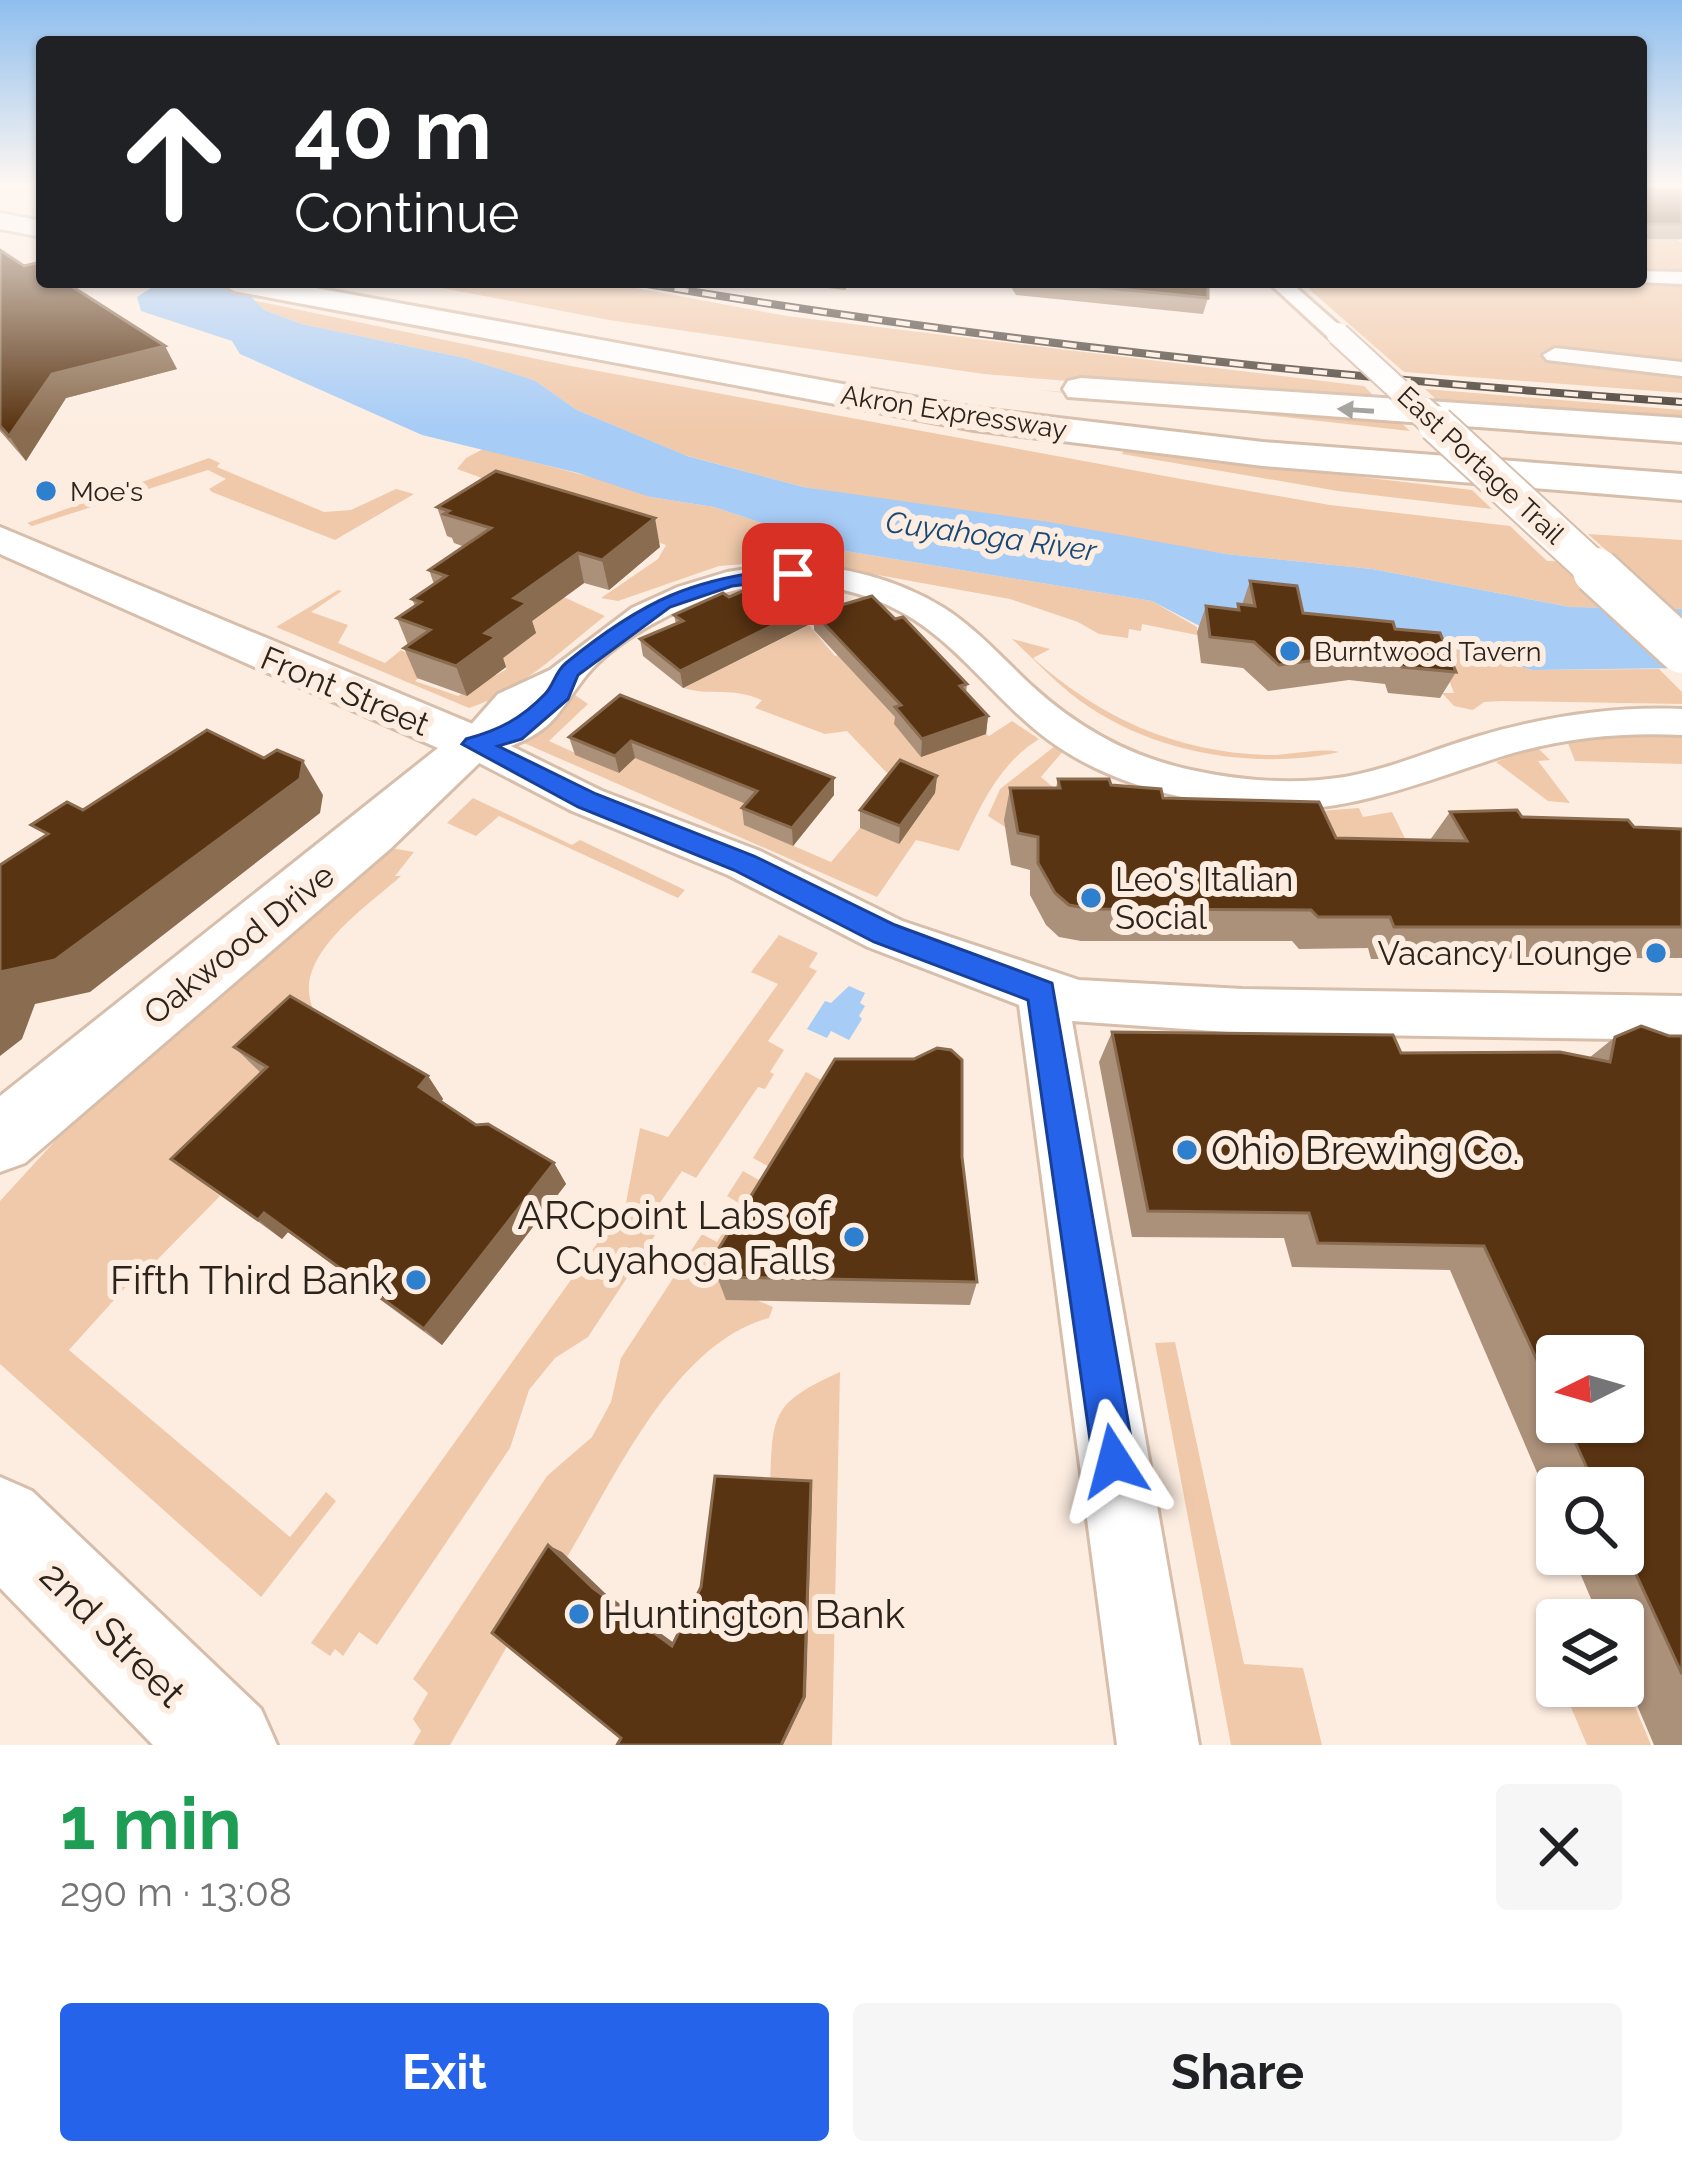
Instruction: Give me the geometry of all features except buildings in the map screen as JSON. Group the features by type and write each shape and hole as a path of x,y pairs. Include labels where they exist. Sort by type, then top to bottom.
{"highway":[{"name":"Akron Expressway","path":"268,288 974,419 1241,451 1682,488"},
{"name":"Akron Expressway","path":"381,288 705,355 1178,422 1682,466"},
{"path":"508,314 891,368"},
{"path":"722,373 1182,471 1384,504"},
{"path":"1049,386 1682,430"},
{"path":"1436,424 1682,444"},
{"path":"1525,506 1682,514"},
{"path":"1476,515 1598,525"}],"main road":[{"name":"East Portage Trail","path":"1436,424 1682,650"},
{"name":"Front Street","path":"0,539 474,744"},
{"name":"Oakwood Drive","path":"0,1139 371,835 474,744"},
{"name":"2nd Street","path":"0,1523 225,1745"}],"street":[{"path":"1647,277 1682,278"},
{"name":"East Portage Trail","path":"1285,288 1436,424"},
{"path":"1555,355 1682,369"},
{"path":"474,744 514,734 560,694 563,678 637,618 686,593 750,576 814,574 881,589 914,604 949,629 1033,711 1079,742 1124,764 1216,789 1274,796 1354,792 1545,731 1589,723 1682,722"},
{"name":"Front Street","path":"474,744 587,801 764,872 884,934 1042,992 1079,1000 1242,1011 1682,1018"},
{"path":"1042,992 1064,1160 1158,1745"}],"shaded area":[{"path":"1647,266 1682,266 1682,271 1647,268"},
{"path":"1682,284 1682,393 1404,372 1310,290"},
{"path":"443,288 635,288 787,316 1364,386 1385,407 984,374 609,320"},
{"path":"252,300 571,366 1181,479 1330,505 1510,526 1547,561 1620,563 1588,534 1682,540 1682,609 1570,607 1372,569 1226,554 803,487 684,455 577,410 534,380 465,358 302,324 264,310"},
{"path":"1425,389 1682,410 1682,426 1450,412"},
{"path":"1039,390 1397,419 1410,431"},
{"path":"483,449 626,486 650,497 714,507 845,551 1152,601 1197,627 1197,635 1142,624 1141,631 1129,629 1128,638 1099,634 1010,599 795,560 719,566 618,601 601,598 658,559 666,545 457,469"},
{"path":"1124,449 1472,490 1492,509 1338,491 1122,454"},
{"path":"209,458 220,463 217,467 324,512 351,510 396,489 414,494 335,540 212,492 209,489 226,479 208,470 32,526 27,523"},
{"path":"342,591 311,612 348,625 338,643 385,663 401,650 432,667 415,681 458,696 507,669 496,663 535,634 523,628 555,593 605,616 523,680 469,708 276,627"},
{"path":"1347,622 1533,670 1659,669 1682,692 1682,704 1502,701 1484,702 1473,710 1454,706 1442,693 1454,693 1445,669"},
{"path":"809,625 835,656 863,647 989,736 1012,721 1039,739 1001,775 959,851 916,840 877,897 524,743 572,693 588,704 549,741 619,773 640,754 675,775 763,804 745,825 831,862 860,828 899,843 934,793 886,772 847,731 825,734 755,708 762,700 750,696 683,688"},
{"path":"1012,639 1050,649 1033,658 1112,714 1170,739 1266,755 1339,752 1242,758 1177,747 1116,723 1078,700"},
{"path":"1682,724 1682,764 1575,761 1562,728"},
{"path":"1055,746 1064,750 1041,777 1054,788 1005,827 988,816 1000,789"},
{"path":"1536,746 1550,760 1538,761 1570,803 1548,801 1496,762"},
{"path":"473,798 572,845 580,840 685,890 678,898 499,816 476,836 447,823"},
{"path":"1359,808 1363,817 1392,812 1422,873 1363,949 1309,828 1307,812"},
{"path":"391,848 414,852 395,876 401,876 334,936 311,973 309,993 315,1013 288,1090 198,1179 220,1196 154,1263 150,1260 69,1350 290,1537 326,1492 336,1501 261,1597 0,1364 0,1201 99,1093"},
{"path":"779,935 818,953 809,967 817,971 768,1041 784,1050 765,1089 758,1087 696,1178 682,1171 657,1207 669,1214 588,1337 555,1358 529,1390 510,1448 377,1645 359,1632 343,1656 335,1649 330,1656 311,1643 626,1203 640,1128 668,1137 778,984 751,972"},
{"path":"806,1072 836,1088 784,1175 753,1158"},
{"path":"743,1171 775,1189 752,1298 773,1307 769,1318 735,1332 676,1384 627,1453 567,1557 560,1555 450,1745 413,1745 421,1731 413,1719 428,1693 413,1679 547,1476 592,1437 611,1402 621,1358 702,1234 717,1242 740,1204 727,1196"},
{"path":"1175,1342 1244,1664 1303,1668 1322,1745 1231,1745 1155,1343"},
{"path":"840,1372 832,1745 783,1745 806,1697 812,1491 770,1490 772,1444 787,1404"},
{"path":"1571,1707 1635,1707 1651,1745 1587,1745"}],"water":[{"name":"Cuyahoga River","path":"151,288 243,288 264,310 302,324 465,358 534,380 577,410 687,456 803,487 1043,521 1226,554 1372,569 1570,607 1682,609 1682,668 1533,670 1347,622 1213,633 1152,601 845,551 714,507 650,497 578,473 422,435 240,354 232,341 141,311 137,297"},
{"path":"849,986 865,993 860,1003 865,1006 849,1040 831,1031 827,1038 807,1029 825,1001 831,1003"}],"railway":[{"path":"672,288 905,324 1163,356 1682,402"}],"place":[{"name":"Moe's","path":"46,491"},
{"name":"Burntwood Tavern","path":"1290,651"},
{"name":"Leo's Italian Social","path":"1091,898"},
{"name":"Vacancy Lounge","path":"1656,953"},
{"name":"Ohio Brewing Co.","path":"1187,1150"},
{"name":"ARCpoint Labs of Cuyahoga Falls","path":"854,1237"},
{"name":"Fifth Third Bank","path":"416,1280"},
{"name":"Huntington Bank","path":"579,1614"}],"route":[{"path":"793,574 729,580 663,603 568,672 560,694 514,734 474,744 587,801 744,863 884,934 1042,992 1064,1160 1114,1461"}]}
